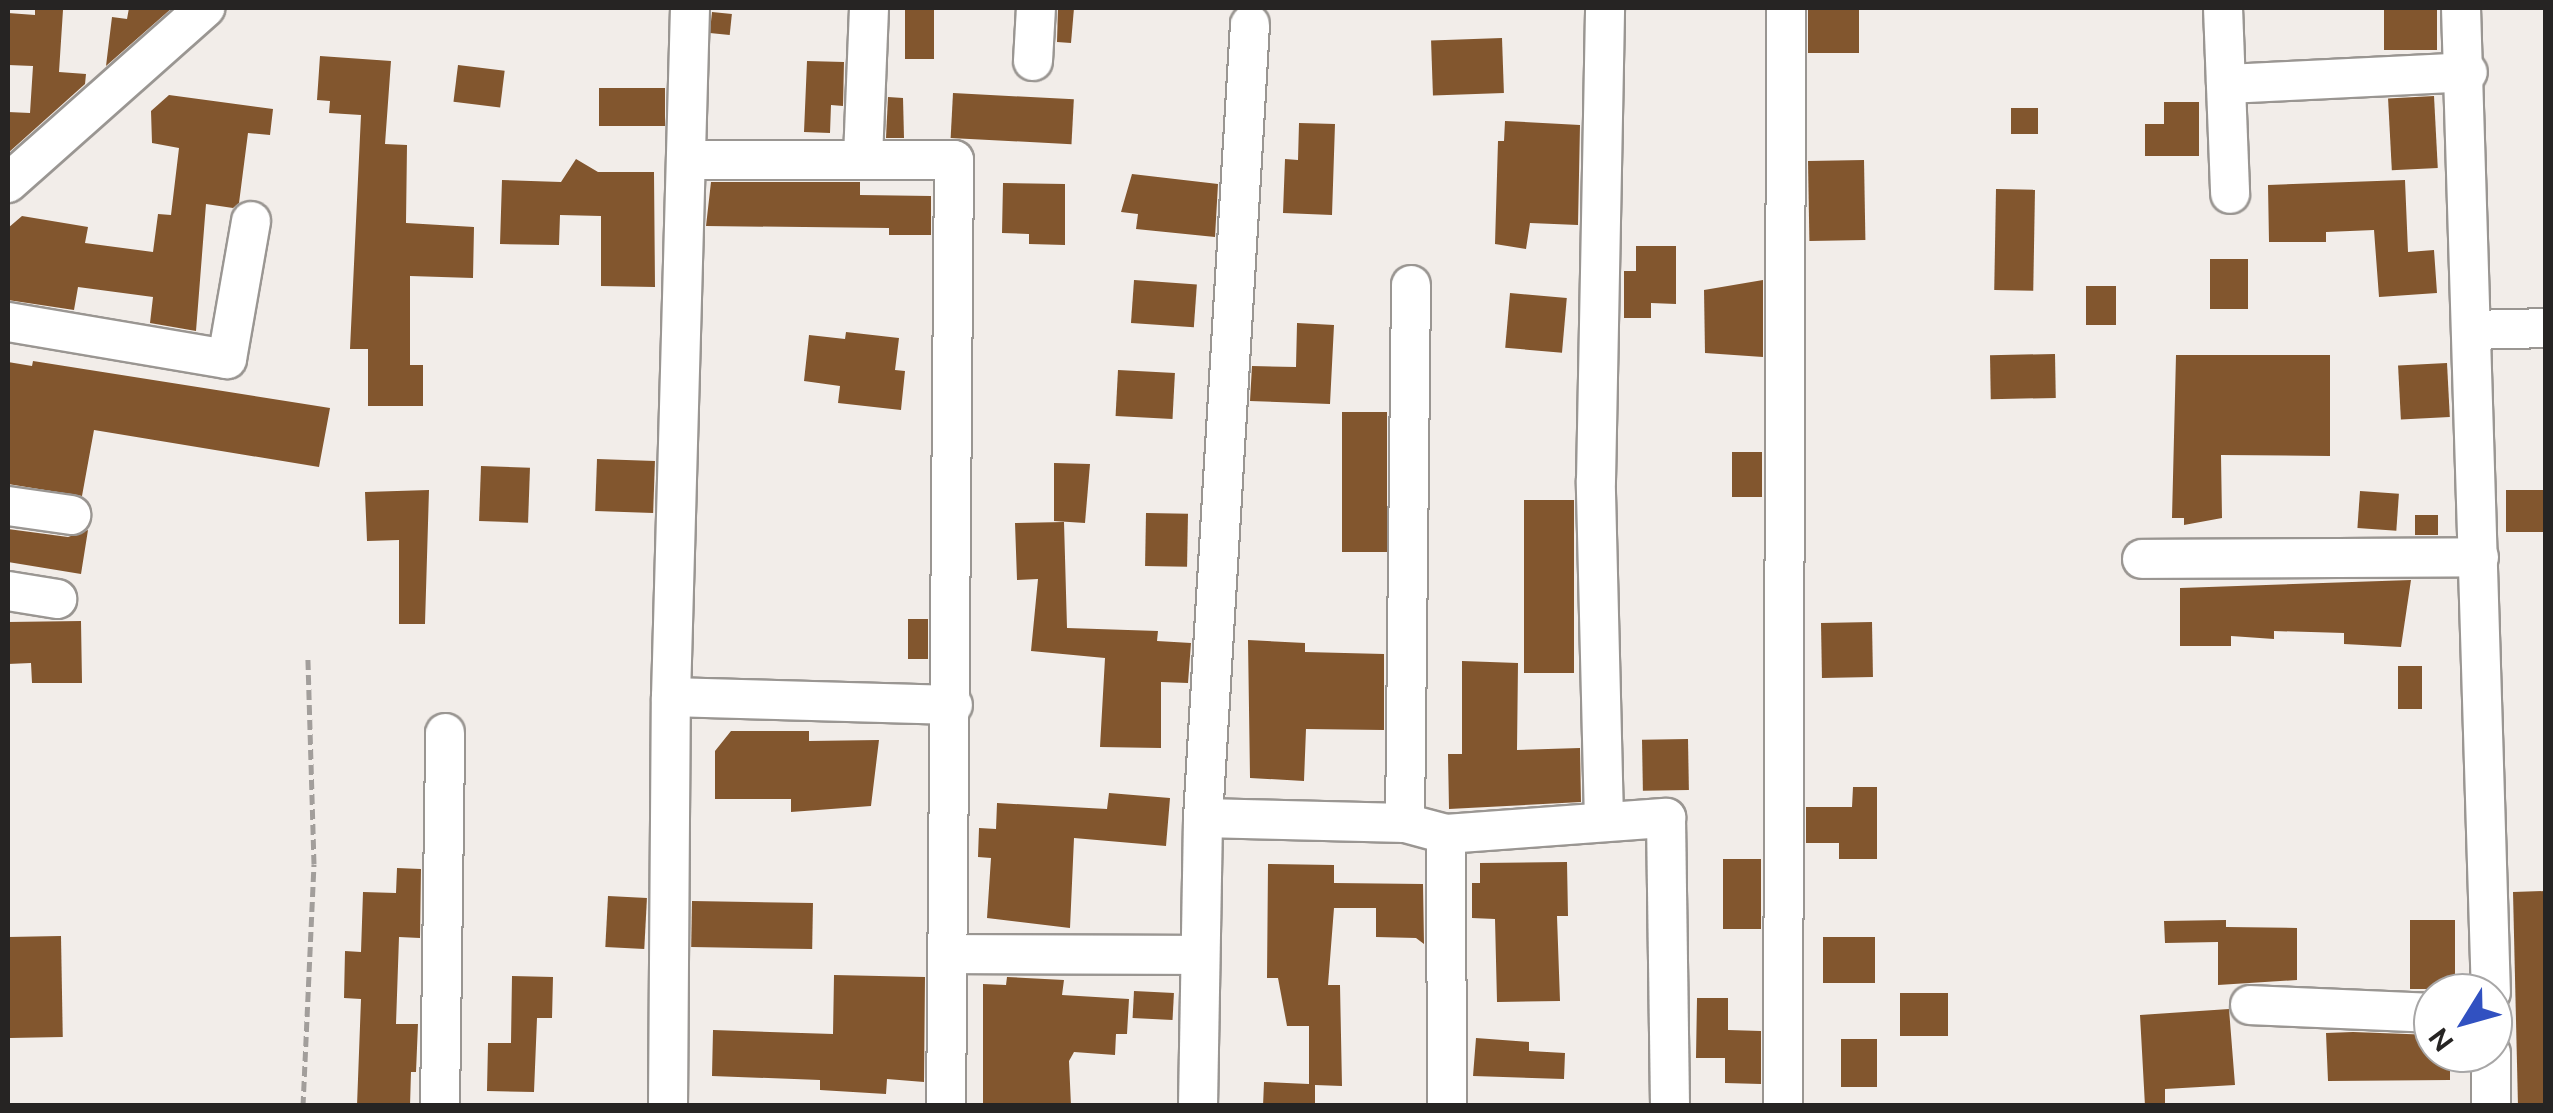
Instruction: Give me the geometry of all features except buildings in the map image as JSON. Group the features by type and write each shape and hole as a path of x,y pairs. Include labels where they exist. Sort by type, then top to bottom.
{"street":[{"path":"8,183 205,8"},
{"path":"668,1106 671,696 690,8"},
{"path":"862,158 868,8"},
{"path":"1032,61 1036,8"},
{"path":"1604,8 1596,481 1604,820"},
{"path":"1782,1106 1786,8"},
{"path":"2223,8 2230,194"},
{"path":"2461,8 2468,72 2490,973"},
{"path":"1198,1106 1204,818 1250,24"},
{"path":"2226,84 2468,72"},
{"path":"687,160 954,160 951,954 946,1106"},
{"path":"8,322 228,359 251,221"},
{"path":"1405,824 1411,285"},
{"path":"2472,330 2546,328"},
{"path":"8,506 70,515"},
{"path":"2142,558 2478,558"},
{"path":"8,591 57,599"},
{"path":"671,696 953,705"},
{"path":"440,1106 445,734"},
{"path":"1204,818 1405,824 1446,834 1666,818 1670,1106"},
{"path":"1446,834 1446,1106"},
{"path":"951,954 1200,956"},
{"path":"2250,1006 2413,1012"},
{"path":"2491,1073 2491,1106"}],"path":[{"path":"302,1106 314,864 308,658"}]}
